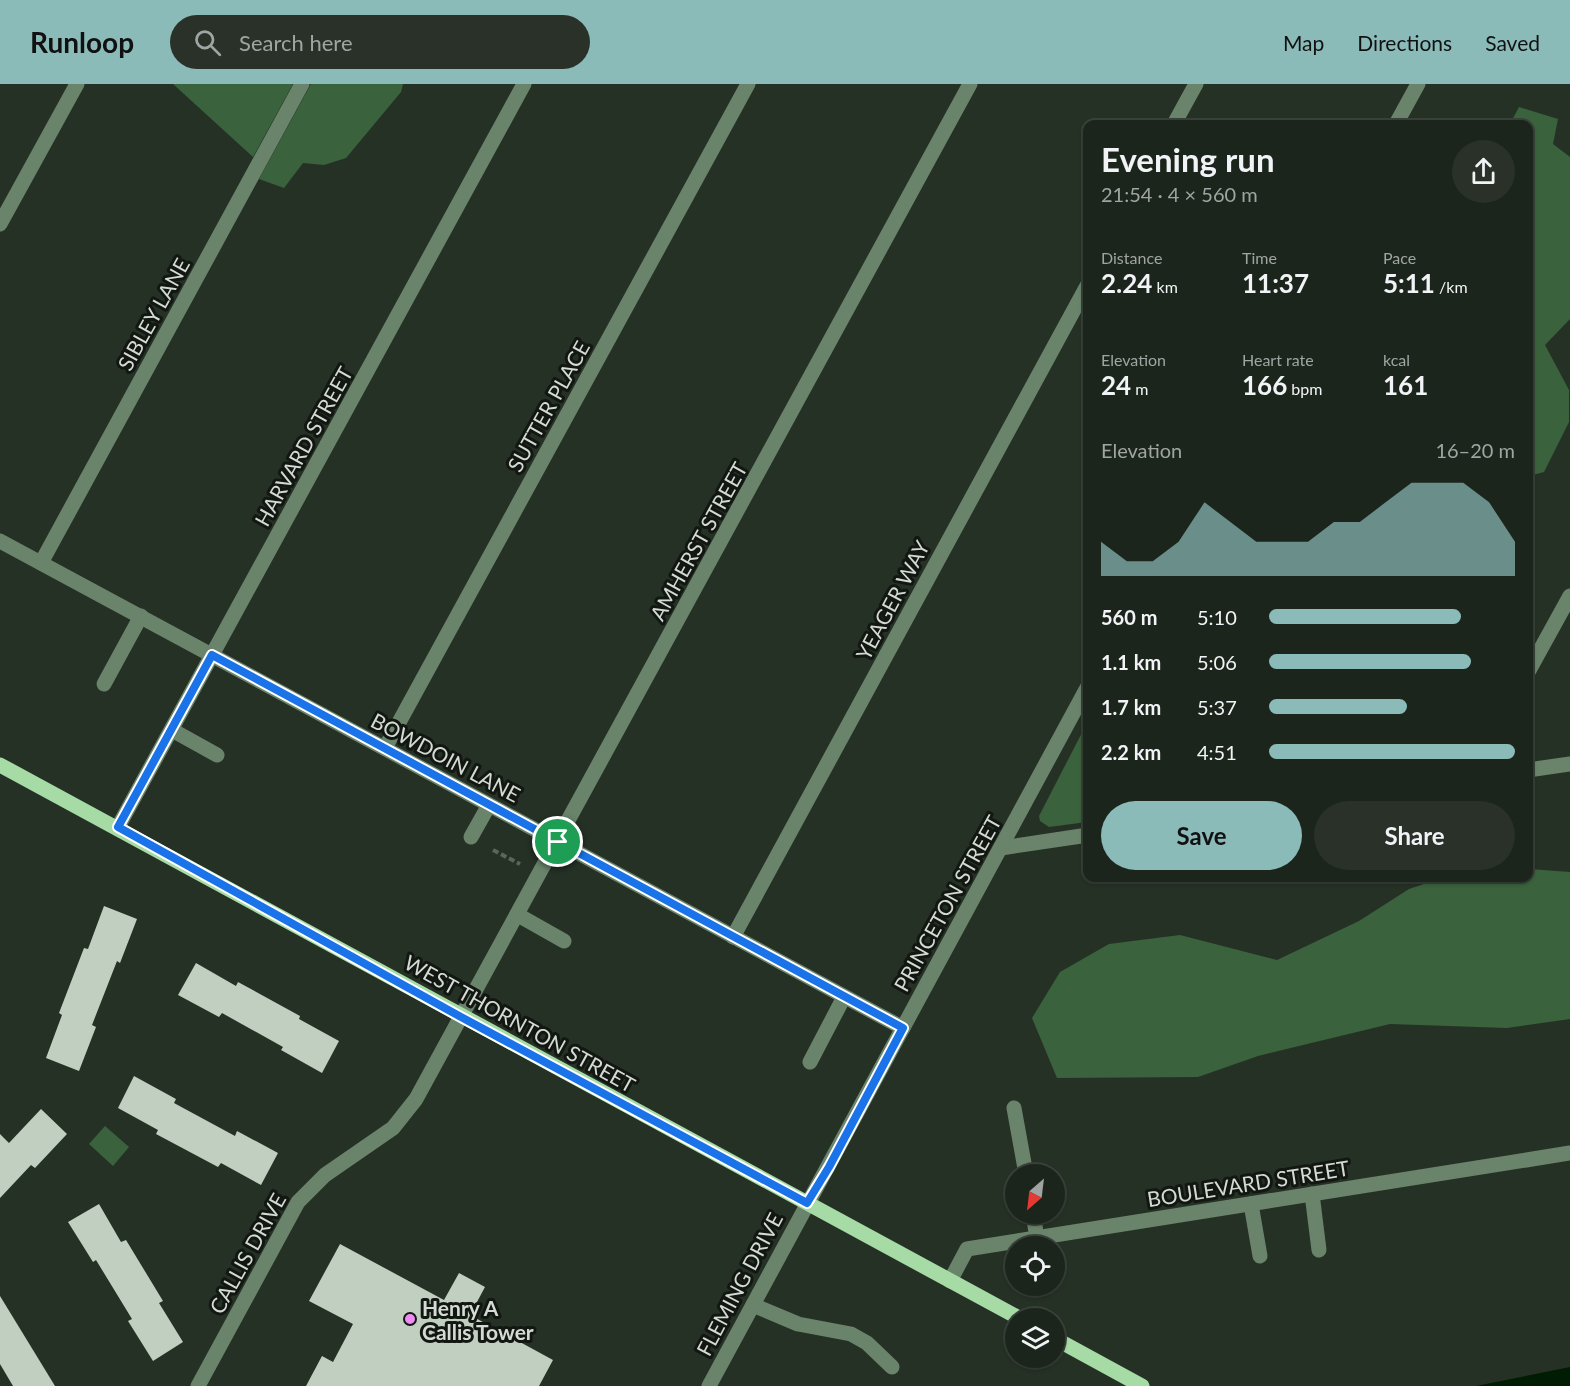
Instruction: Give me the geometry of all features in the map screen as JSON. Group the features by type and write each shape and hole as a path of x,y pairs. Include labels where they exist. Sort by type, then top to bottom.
{"main road":[{"name":"WEST THORNTON STREET","path":"0,765 1005,1310"},
{"path":"1065,1344 1142,1386"}],"street":[{"path":"0,224 76,84"},
{"name":"SIBLEY LANE","path":"41,563 302,84"},
{"name":"HARVARD STREET","path":"118,827 525,84"},
{"name":"SUTTER PLACE","path":"385,748 748,84"},
{"name":"AMHERST STREET","path":"461,1017 970,84"},
{"path":"1176,120 1196,84"},
{"path":"1398,120 1418,84"},
{"name":"YEAGER WAY","path":"733,937 1083,293"},
{"name":"BOWDOIN LANE","path":"0,541 903,1028"},
{"path":"1533,663 1570,596"},
{"path":"104,684 141,616"},
{"name":"PRINCETON STREET","path":"807,1203 829,1167 1083,695"},
{"path":"172,730 217,755"},
{"path":"1533,769 1570,764"},
{"path":"471,837 489,805"},
{"path":"1001,848 1083,836"},
{"path":"518,915 564,941"},
{"path":"810,1062 844,997"},
{"name":"CALLIS DRIVE","path":"199,1386 298,1202 325,1174 377,1141 405,1114 417,1099 461,1017"},
{"path":"1014,1108 1024,1164"},
{"name":"BOULEVARD STREET","path":"1050,1236 1570,1153"},
{"path":"1312,1194 1319,1250"},
{"name":"FLEMING DRIVE","path":"709,1386 807,1203"},
{"path":"1251,1204 1260,1256"},
{"name":"BOULEVARD STREET","path":"950,1281 967,1249 1005,1243"},
{"path":"753,1305 798,1324 851,1334 867,1343 892,1367"}],"path":[{"path":"494,850 520,864"}],"shaded area":[{"path":"173,84 293,84 253,157"},
{"path":"311,84 403,84 401,92 346,158 324,165 303,163 284,188 259,179"},
{"path":"1519,107 1558,119 1553,144 1570,157 1570,319 1545,345 1569,390 1569,422 1544,472 1533,475 1533,120 1512,120"},
{"path":"1083,731 1083,823 1049,827 1040,821 1039,816"},
{"path":"1533,869 1570,872 1570,1019 1507,1028 1390,1024 1258,1056 1198,1077 1057,1078 1032,1018 1060,972 1109,944 1180,935 1277,960 1359,921 1409,889 1430,882 1533,882"},
{"path":"105,1126 129,1147 113,1166 89,1144"},
{"path":"1570,1367 1570,1386 1476,1386"}],"building":[{"path":"104,906 137,919 120,963 117,961 92,1025 96,1027 79,1071 46,1058 62,1015 59,1013 84,948 88,949"},
{"path":"196,963 236,986 238,982 300,1016 299,1019 339,1041 322,1073 281,1050 283,1047 222,1013 219,1017 178,995"},
{"path":"134,1076 176,1099 174,1103 235,1136 237,1131 278,1153 261,1185 221,1163 218,1167 156,1134 158,1130 118,1108"},
{"path":"41,1109 67,1134 35,1168 31,1165 0,1198 0,1134 9,1143"},
{"path":"99,1204 121,1242 126,1240 163,1301 159,1303 183,1342 153,1361 128,1321 132,1319 96,1260 93,1262 68,1222"},
{"name":"Henry A Callis Tower","path":"340,1244 444,1300 459,1273 485,1287 470,1315 553,1360 539,1386 306,1386 322,1356 333,1362 353,1324 309,1301"},
{"path":"0,1296 55,1386 13,1386 0,1364"}],"place":[{"name":"Henry A Callis Tower","path":"410,1319"}],"route":[{"path":"212,655 558,842 903,1028 829,1167 807,1203 461,1017 118,827 212,655"}]}
